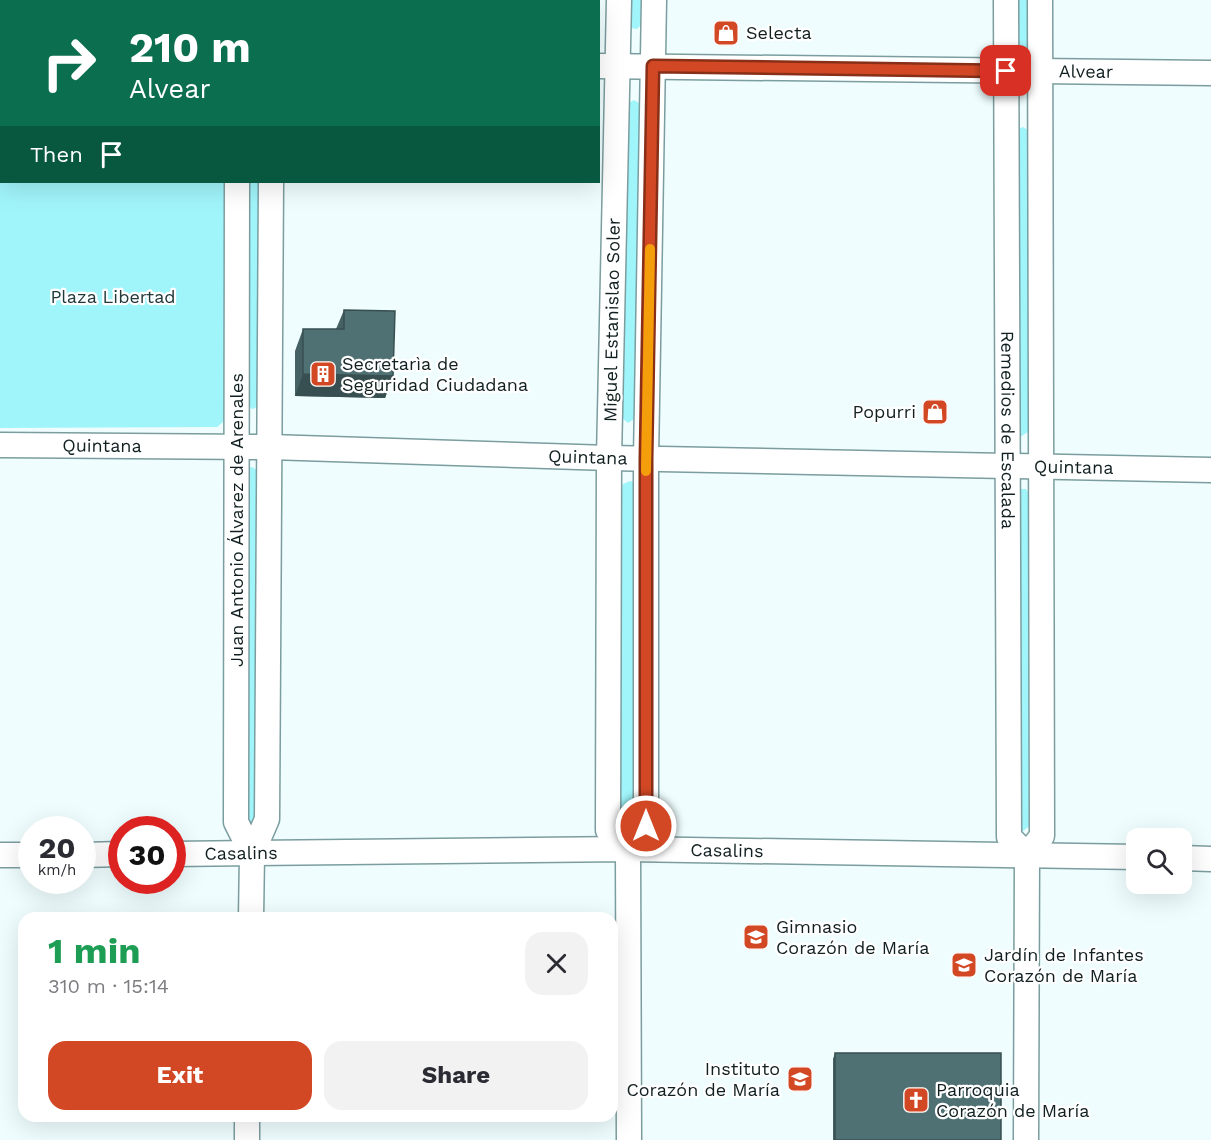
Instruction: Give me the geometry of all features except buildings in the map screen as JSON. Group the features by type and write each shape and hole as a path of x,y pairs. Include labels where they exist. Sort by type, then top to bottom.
{"street":[{"name":"Miguel Estanislao Soler","path":"619,0 608,66 608,830 628,849 646,826 646,459 654,0"},
{"name":"Remedios de Escalada","path":"1006,0 1010,837 1027,855 1042,836 1043,467 1040,0"},
{"name":"Alvear","path":"608,66 1211,74"},
{"name":"Juan Antonio Álvarez de Arenales","path":"237,183 236,822 252,854"},
{"name":"Juan Antonio Álvarez de Arenales","path":"251,912 252,854 267,819 271,183"},
{"name":"Quintana","path":"0,445 270,447 646,459 1211,470"},
{"name":"Casalins","path":"186,854 628,849 1126,857"},
{"path":"628,849 629,1140"},
{"path":"0,855 18,855"},
{"path":"1026,1140 1027,855"},
{"path":"1192,858 1211,859"},
{"path":"247,1122 247,1140"}],"green space":[{"path":"628,0 642,0 642,24 637,29 631,28 628,23"},
{"path":"1016,0 1031,0 1030,46 1025,51 1019,50 1016,45"},
{"path":"634,100 641,108 636,418 628,423 622,418 627,104"},
{"path":"1023,127 1030,135 1028,432 1020,437 1017,436 1016,130"},
{"name":"Plaza Libertad","path":"0,183 227,183 227,413 223,422 217,427 0,428"},
{"path":"245,183 260,183 258,407 252,409 246,403"},
{"path":"252,467 257,470 259,817 251,822 248,821 248,468"},
{"path":"630,481 636,483 635,821 627,827 620,821 622,488 623,484"},
{"path":"1019,489 1026,489 1030,496 1031,825 1023,831 1020,830"}],"slow traffic":[{"path":"646,471 650,249"}],"place":[{"name":"Selecta","path":"726,33"},
{"name":"Secretarìa de Seguridad Ciudadana","path":"323,374"},
{"name":"Popurri","path":"935,412"},
{"name":"Gimnasio Corazón de María","path":"756,937"},
{"name":"Jardín de Infantes Corazón de María","path":"964,965"},
{"name":"Instituto Corazón de María","path":"800,1079"},
{"name":"Parroquia Corazón de María","path":"916,1100"}],"route":[{"path":"646,826 646,459 653,66 1006,71"}]}
